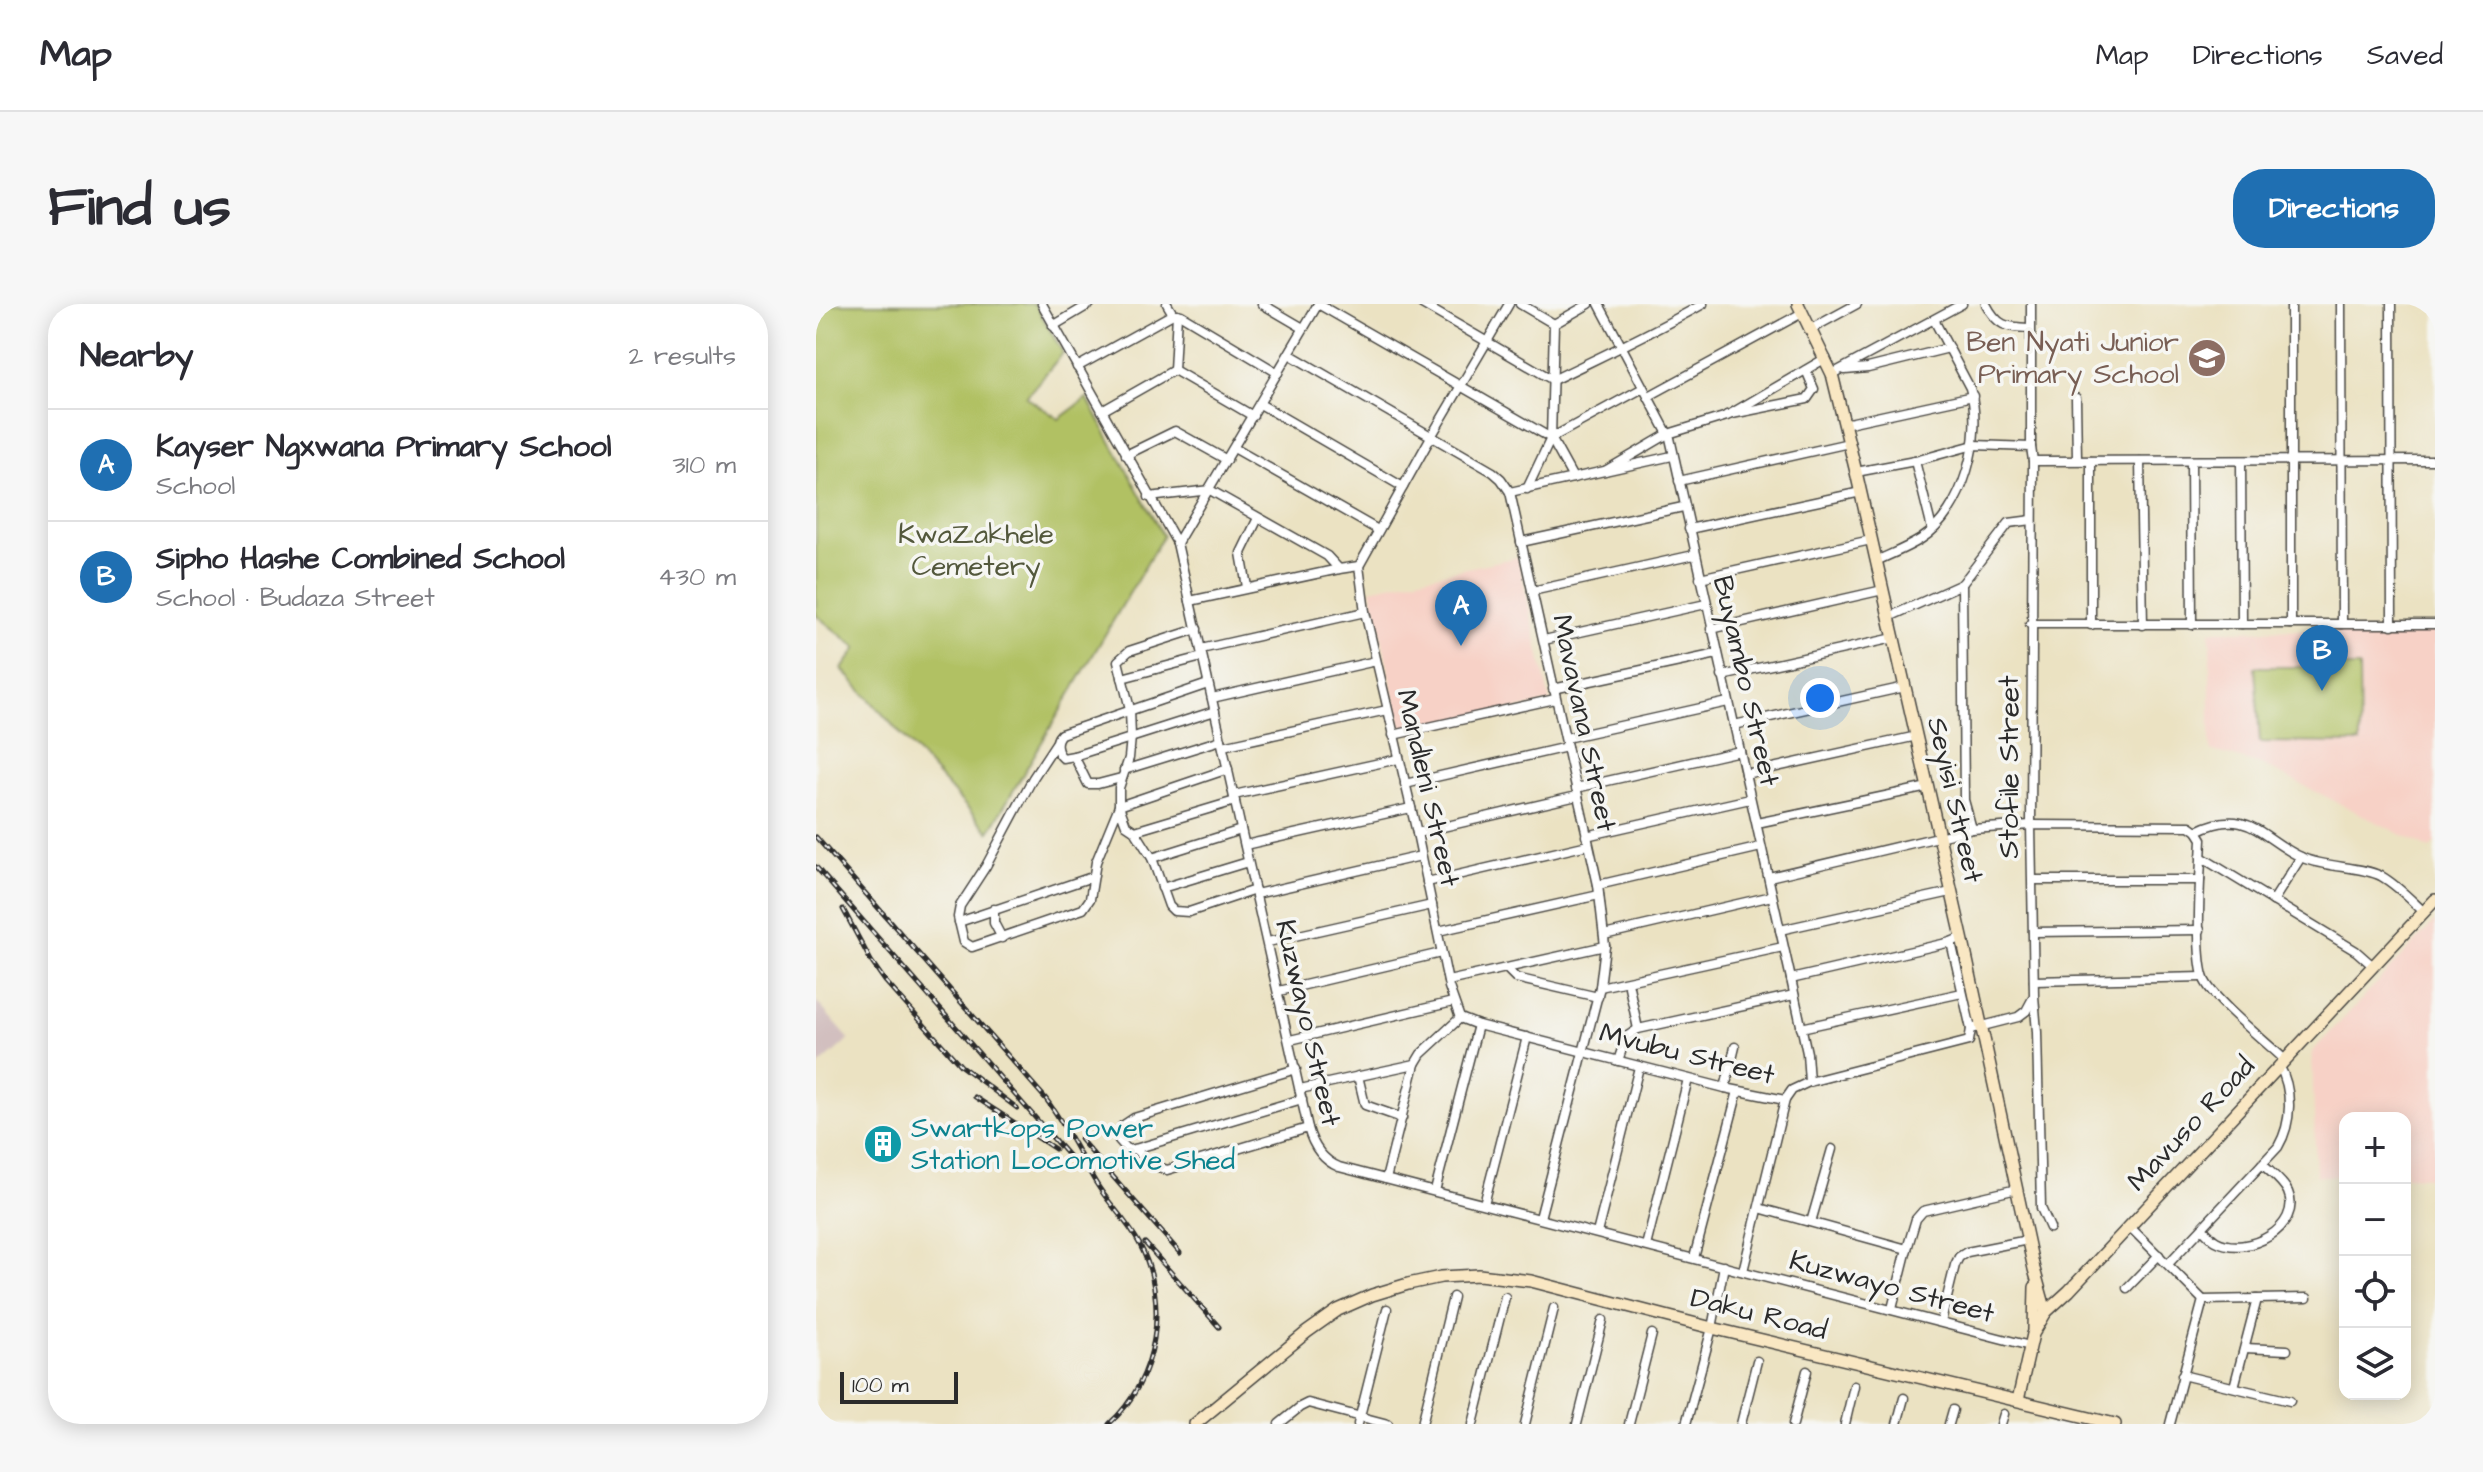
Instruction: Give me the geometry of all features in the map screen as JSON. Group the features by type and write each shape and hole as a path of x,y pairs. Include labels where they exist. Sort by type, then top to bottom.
{"street":[{"name":"Kuzwayo Street","path":"1042,304 1177,543 1308,1128 1317,1149 1329,1162 1941,1322 2032,1340"},
{"path":"1053,326 1090,304"},
{"path":"1167,304 1177,315 1278,373"},
{"path":"1077,367 1177,315 1187,304"},
{"path":"1262,304 1303,328"},
{"path":"1177,543 1318,304 1551,438 1573,478"},
{"path":"1422,304 1553,380"},
{"path":"1190,601 1359,566 1509,304"},
{"path":"1520,304 1554,324"},
{"path":"1554,324 1589,304"},
{"name":"Buyambo Street","path":"1599,304 1668,434 1769,877 1807,1053 1809,1082"},
{"path":"1553,380 1648,335 1703,304"},
{"path":"1811,329 1857,304"},
{"path":"1836,372 1962,304"},
{"path":"1986,304 1994,318 2002,324 2030,328"},
{"name":"Stofile Street","path":"2031,304 2034,996 2041,1208 2050,1228"},
{"path":"2291,304 2291,624"},
{"path":"2341,304 2342,624"},
{"path":"2391,304 2392,625"},
{"path":"1649,396 1800,308"},
{"name":"Seyisi Street","path":"1800,308 1836,372 1844,424 1951,892 1956,940 2046,1312"},
{"path":"1174,370 1177,315"},
{"path":"1876,561 1922,539 1932,529 1957,498 1974,445 1973,396 1934,320"},
{"path":"1527,489 1551,438 1554,324"},
{"path":"1836,372 1868,368 1949,348"},
{"path":"1289,354 1493,472 1510,492 1672,456"},
{"path":"1727,416 1826,358"},
{"path":"1102,411 1174,370"},
{"path":"1174,370 1253,416"},
{"path":"1605,471 1668,434 1727,416 1810,397 1814,389 1806,370"},
{"path":"1551,438 1643,388"},
{"path":"1844,424 1973,396"},
{"path":"2076,398 2077,460"},
{"path":"1260,404 1403,487"},
{"path":"1126,455 1175,431 1227,460"},
{"path":"1679,481 1849,443"},
{"path":"1856,472 1915,461 1974,445 2031,447"},
{"path":"1234,448 1378,530"},
{"path":"2033,461 2435,460"},
{"path":"1915,461 1932,529"},
{"path":"2091,461 2091,625"},
{"path":"2140,461 2143,625"},
{"path":"2191,461 2192,625"},
{"path":"2241,462 2242,624"},
{"path":"1149,497 1210,490 1327,556 1339,569"},
{"name":"Mavavana Street","path":"1510,492 1598,890 1605,946 1599,992 1540,1218"},
{"path":"1689,529 1861,492"},
{"path":"1521,542 1683,507"},
{"path":"1247,587 1241,553 1258,518"},
{"path":"1889,617 1962,584 2009,523 2032,520"},
{"path":"1700,578 1871,540"},
{"path":"1532,591 1694,555"},
{"name":"Mandleni Street","path":"1359,566 1365,612 1417,833 1441,953 1460,1018"},
{"path":"1962,584 1964,800 1972,829"},
{"path":"1711,629 1883,590"},
{"path":"1544,640 1706,604"},
{"path":"1122,678 1202,653 1365,612"},
{"path":"2030,624 2435,624"},
{"path":"1197,629 1124,654 1118,661 1130,709 1131,737 1129,758 1119,788 1119,806 1126,825 1135,831 1152,858 1169,906 1180,913 1256,892 1421,856"},
{"path":"1722,676 1894,638"},
{"path":"1553,689 1717,654"},
{"path":"1212,698 1376,661"},
{"path":"1119,806 1092,877 1090,899 1083,909 972,947 964,942 959,922 963,900 986,866 1033,778 1061,734 1208,684"},
{"path":"1734,725 1905,687"},
{"path":"1393,735 1555,699"},
{"path":"1405,784 1728,702"},
{"path":"1074,756 1089,784 1098,784 1222,743 1387,710"},
{"path":"1056,743 1062,757 1074,756 1215,711"},
{"path":"1745,774 1917,736"},
{"path":"1417,833 1740,751"},
{"path":"1135,831 1235,798 1398,759"},
{"path":"1119,806 1228,769"},
{"path":"1757,823 1928,787"},
{"path":"1427,882 1750,799"},
{"path":"1245,845 1411,808"},
{"path":"1769,877 1972,829 2031,825 2194,828 2216,823 2246,824 2301,857 2381,876 2424,912"},
{"path":"2168,1264 2278,1147 2286,1133 2289,1090 2282,1062 2216,995 2203,977 2200,930 2202,839 2194,828"},
{"path":"1152,858 1241,830"},
{"path":"1438,931 1761,847"},
{"path":"2201,857 2356,951 2373,966"},
{"path":"2273,901 2301,857"},
{"path":"1162,888 1248,862"},
{"path":"959,922 1092,877"},
{"path":"2033,880 2200,880"},
{"path":"1780,930 1951,892"},
{"path":"1604,935 1772,896"},
{"name":"Mavuso Road","path":"2018,1400 2032,1340 2046,1312 2435,900"},
{"path":"1268,942 1432,905"},
{"path":"994,909 994,923 1002,938"},
{"path":"2033,932 2200,930"},
{"path":"1791,979 1956,940 1962,993 1976,1027 2018,1017 2026,1011 2034,996"},
{"path":"1448,981 1605,946"},
{"path":"1506,968 1516,978 1599,992 1628,982 1783,947"},
{"path":"1279,991 1441,953"},
{"path":"2034,981 2203,977"},
{"path":"1628,982 1638,1029"},
{"path":"1801,1028 1962,993"},
{"path":"1618,1061 1626,1037 1638,1029 1794,995"},
{"path":"1290,1040 1453,1002"},
{"path":"1386,1179 1415,1064 1424,1051 1460,1018"},
{"name":"Mvubu Street","path":"1460,1018 1639,1067 1785,1100 1792,1090 1809,1082 1969,1041 1976,1027"},
{"path":"1435,1191 1478,1025"},
{"path":"1484,1204 1527,1037"},
{"path":"1725,1088 1735,1047"},
{"path":"1300,1089 1415,1064"},
{"path":"1597,1233 1639,1067"},
{"path":"1296,1069 1130,1120 1122,1126 1119,1140 1128,1150 1135,1149 1302,1099"},
{"path":"1358,1076 1365,1105 1402,1118"},
{"path":"1646,1246 1688,1079"},
{"path":"1694,1258 1738,1091"},
{"path":"1743,1271 1785,1100"},
{"path":"1135,1149 1150,1164 1167,1170 1308,1128"},
{"path":"1811,1222 1832,1149"},
{"path":"2202,1228 2216,1240 2231,1245 2259,1243 2273,1234 2286,1217 2290,1201 2286,1188 2262,1164"},
{"path":"1892,1309 1916,1219 1923,1211 2017,1189"},
{"path":"1759,1208 1907,1249"},
{"path":"2129,1226 2203,1300 2307,1298"},
{"path":"1941,1322 1959,1257 1967,1252 2028,1240"},
{"path":"2127,1288 2159,1255"},
{"path":"1686,1424 1712,1328 1724,1266"},
{"path":"2032,1340 2034,1269"},
{"name":"Daku Road","path":"1195,1424 1326,1318 1391,1289 1454,1275 1503,1276 1531,1281 1712,1328 2115,1424"},
{"path":"2038,1283 2051,1294 2069,1291"},
{"path":"1422,1424 1453,1297"},
{"path":"1473,1424 1505,1297"},
{"path":"2234,1387 2257,1299"},
{"path":"2170,1424 2203,1300"},
{"path":"1525,1424 1554,1308"},
{"path":"1359,1420 1387,1309"},
{"path":"1577,1424 1603,1320"},
{"path":"1629,1424 1652,1334"},
{"path":"2245,1348 2287,1350"},
{"path":"1741,1424 1757,1361"},
{"path":"1793,1424 1807,1371"},
{"path":"2182,1375 2290,1401"},
{"path":"1845,1424 1854,1386"},
{"path":"1897,1424 1904,1398"},
{"path":"1279,1424 1304,1404 1359,1420 1388,1424"},
{"path":"1949,1424 1953,1410"},
{"path":"2001,1424 2004,1414"}],"shaded area":[{"path":"1518,557 1550,702 1409,732 1401,727 1371,589"},
{"path":"2435,630 2435,843 2430,849 2265,766 2210,750 2210,631"},
{"path":"2435,921 2435,1177 2411,1176 2411,1112 2339,1112 2339,1176 2316,1176 2312,1052"},
{"path":"816,1001 849,1039 816,1068"}],"green space":[{"name":"KwaZakhele Cemetery","path":"816,304 1035,304 1063,353 1026,397 1059,419 1087,398 1163,536 989,832 842,669 857,648 816,615"},
{"path":"2255,667 2359,667 2360,743 2260,742"}],"railway":[{"path":"816,837 1046,1099 1096,1183 1139,1243 1149,1266 1154,1290 1154,1339 1139,1385 1126,1406 1109,1424"},
{"path":"816,867 1080,1169"},
{"path":"843,909 885,981 961,1066 1017,1108"},
{"path":"975,1097 1055,1149"},
{"path":"1080,1139 1180,1253"},
{"path":"1145,1243 1219,1327"}],"place":[{"name":"Ben Nyati Junior Primary School","path":"2207,358"},
{"name":"Kayser Ngxwana Primary School","path":"1461,646"},
{"name":"Sipho Hashe Combined School","path":"2322,691"},
{"name":"Swartkops Power Station Locomotive Shed","path":"883,1144"}]}
